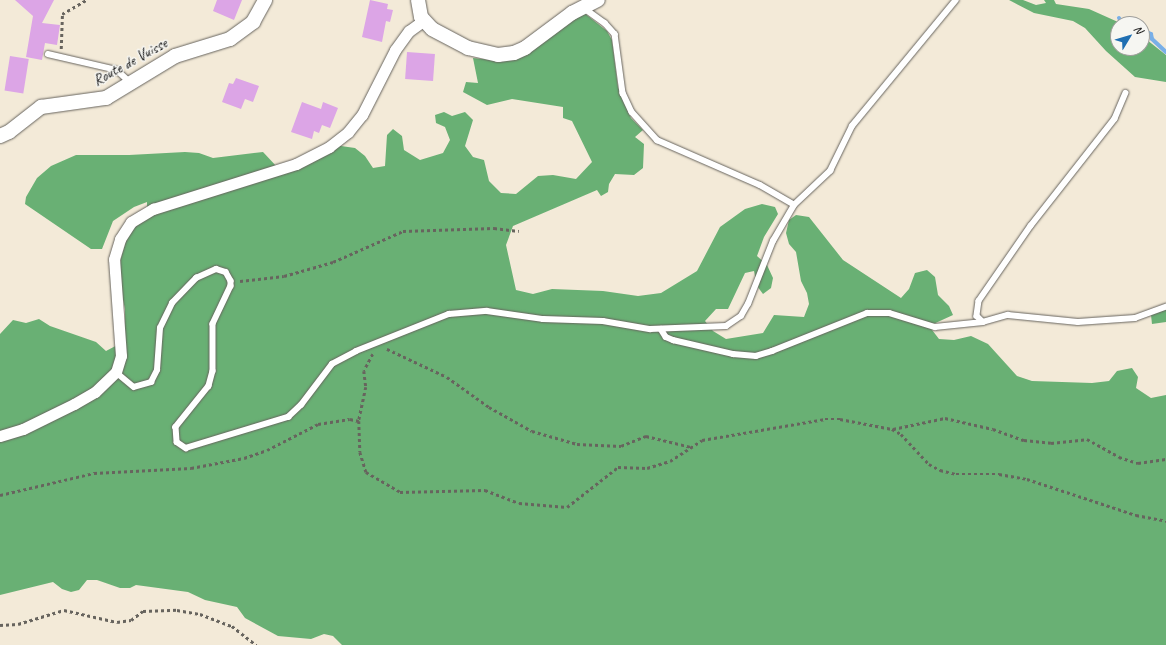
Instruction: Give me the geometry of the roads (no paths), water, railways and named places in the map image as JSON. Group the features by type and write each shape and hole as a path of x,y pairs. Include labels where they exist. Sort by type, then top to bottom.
{"street":[{"name":"Route de Vuisse","path":"0,136 41,107 102,99 132,83 175,56 224,41 241,32 256,18 265,0"},
{"path":"418,0 423,21 441,35 468,48 486,54 504,55 524,48 582,7 598,0"},
{"path":"0,436 23,429 74,404 95,392 116,372 121,356 114,259 120,238 131,222 153,209 296,164 329,147 348,132 362,115 395,50 409,31 423,21"}],"lane":[{"path":"116,372 134,387 151,382 157,370 160,328 180,293 196,278 216,269 226,272 231,281 213,324 211,382 203,396 176,427 175,438 181,446 192,448 222,436 288,416 301,405 332,364 376,343 438,318 472,311 543,319 603,321 661,329 718,328 738,318 748,304 773,241 794,205 830,171 852,126 956,0"},
{"path":"582,7 606,23 615,34 623,94 632,112 657,140 760,185 794,205"},
{"path":"48,54 117,70 132,83"},
{"path":"983,322 977,316 979,301 1031,226 1115,119 1126,93"},
{"path":"661,329 666,337 674,340 733,354 756,356 784,347 867,313 889,313 935,327 983,322 1008,315 1078,322 1135,318 1166,307"}],"waterway":[{"path":"1150,34 1152,39 1166,52"}]}
